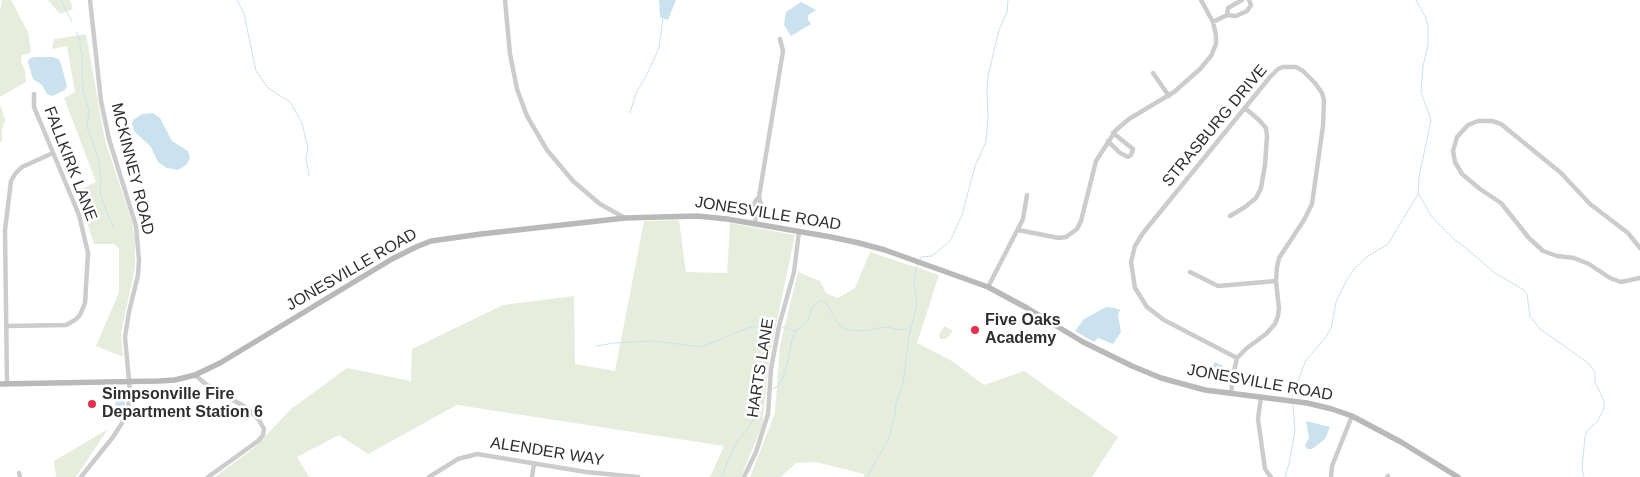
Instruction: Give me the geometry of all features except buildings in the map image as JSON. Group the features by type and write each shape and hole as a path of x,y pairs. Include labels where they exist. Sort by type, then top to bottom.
{"street":[{"name":"MCKINNEY ROAD","path":"81,477 113,437 124,419 130,401 125,337 138,275 138,238 132,207 114,156 105,122 99,88 90,0"},
{"path":"505,0 510,54 517,89 530,122 547,150 573,181 590,196 625,218"},
{"path":"1018,230 1059,238 1066,237 1077,229 1081,221 1096,161 1108,141 1128,119 1169,96 1200,69 1211,56 1216,44 1214,22 1200,0"},
{"path":"1227,15 1228,8 1242,0"},
{"path":"1214,22 1227,15 1236,16 1247,10 1251,5 1249,0"},
{"path":"755,224 756,213 761,204 760,197 783,51 780,39"},
{"name":"STRASBURG DRIVE","path":"1288,67 1296,67 1303,70 1315,83 1322,93 1324,100 1312,204 1304,220 1279,258 1276,267 1278,316 1275,324 1266,334 1237,358 1164,320 1146,308 1135,288 1131,262 1135,246 1143,233 1246,108 1278,69 1288,67"},
{"path":"1153,73 1169,96"},
{"name":"FALLKIRK LANE","path":"6,326 66,325 78,318 85,306 88,253 78,212 34,107 34,94"},
{"path":"1230,216 1256,198 1261,188 1265,165 1266,128 1246,108"},
{"path":"1640,248 1628,233 1590,204 1561,173 1501,124 1492,121 1478,121 1468,125 1457,137 1453,151 1454,162 1462,174 1501,203 1529,238 1543,250 1557,256 1574,258 1589,264 1610,278 1621,282 1640,278"},
{"path":"1108,141 1120,153 1128,157 1131,155 1133,149 1114,134"},
{"path":"7,384 5,230 12,181 15,174 22,167 53,153"},
{"path":"988,287 1026,212 1027,195"},
{"name":"JONESVILLE ROAD","path":"0,384 130,382 169,380 195,375 224,361 391,260 423,244 443,239 625,218 697,216 755,224 859,243 924,264 988,287 1028,308 1084,342 1132,366 1188,386 1324,407 1352,416 1395,438 1458,477"},
{"name":"HARTS LANE","path":"744,477 756,452 768,414 771,369 779,326 794,272 799,232"},
{"path":"1190,272 1218,286 1276,281"},
{"path":"1231,393 1237,358"},
{"path":"195,375 207,385 246,408 259,420 264,431 258,442 208,477"},
{"path":"1262,397 1258,419 1265,469 1271,477"},
{"path":"1331,477 1332,466 1352,416"},
{"name":"ALENDER WAY","path":"429,477 458,459 471,455 490,456 586,472 638,477"},
{"path":"532,477 534,464"}],"green space":[{"path":"2,0 11,0 28,32 31,53 22,55 21,61 25,71 26,82 0,97 0,11"},
{"path":"48,0 70,0 73,9 60,14"},
{"path":"86,34 105,140 132,222 135,238 135,268 121,333 123,357 96,346 119,292 119,248 114,244 94,244 77,191 96,182 64,98 75,92 67,46 52,49 54,39"},
{"path":"0,104 5,120 0,143"},
{"path":"679,220 686,272 727,273 730,223 795,235 770,354 762,426 741,477 710,477 724,446 457,405 368,454 339,435 297,457 309,477 215,477 255,447 291,409 347,368 411,381 412,349 503,305 574,296 575,364 615,371 644,221"},
{"path":"870,252 939,275 917,343 952,361 984,385 1024,371 1118,437 1092,477 864,477 864,474 816,462 796,463 781,477 750,477 775,413 780,345 798,272 820,281 826,293 838,298 855,288"},
{"path":"944,326 953,331 946,339 940,339 939,335"},
{"path":"108,429 76,477 56,477 54,461"}],"water":[{"path":"659,0 676,0 668,20 660,17"},
{"path":"801,2 816,10 808,15 808,20 811,24 791,36 784,25 786,12"},
{"path":"34,57 59,59 67,86 65,90 52,96 47,94 42,85 33,79 28,62 29,59"},
{"path":"153,113 160,118 172,141 188,151 190,158 186,165 178,170 167,168 158,162 151,147 134,131 133,120 142,114"},
{"path":"1106,307 1120,310 1118,315 1121,332 1113,344 1098,338 1094,342 1075,331 1084,319"},
{"path":"1215,362 1223,366 1215,378 1209,375"},
{"path":"118,390 122,391 125,395 125,405 119,417 116,416 115,394"},
{"path":"1306,421 1330,427 1325,439 1312,449 1307,449 1305,445 1309,438"}],"waterway":[{"path":"61,0 72,22"},
{"path":"237,0 244,14 256,71 268,88 290,102 302,123 308,148 306,158 309,176"},
{"path":"920,260 921,257 932,256 950,241 962,215 975,166 986,142 988,76 999,30 1007,12 1008,0"},
{"path":"1416,0 1428,26 1428,45 1423,66 1421,92 1431,120 1419,177 1418,193 1432,217 1455,240 1495,273 1524,290 1527,294 1530,316 1540,329 1588,363 1595,372 1595,382 1604,401 1604,409 1597,422 1587,431 1585,437 1582,468 1584,477"},
{"path":"630,113 636,93 659,48 663,18"},
{"path":"76,32 80,39 83,91 89,110 87,127 99,161 100,193 114,228"},
{"path":"1292,397 1306,360 1331,328 1336,302 1346,281 1355,268 1368,256 1388,244 1418,194"},
{"path":"867,477 888,440 895,415 896,403 903,384 909,336 917,304 914,281 918,264"},
{"path":"773,389 778,386 783,378 792,339 796,331 808,321 812,307 821,300 826,303 840,326 844,329 861,331 886,327 900,330 906,329 911,325"},
{"path":"596,346 655,341 701,347 748,328 768,324 776,326"},
{"path":"782,327 795,331"},
{"path":"721,477 737,441 753,420 766,393"},
{"path":"1285,477 1295,431 1293,405"}],"place":[{"name":"Five Oaks Academy","path":"975,330"},
{"name":"Simpsonville Fire Department Station 6","path":"92,404"}]}
